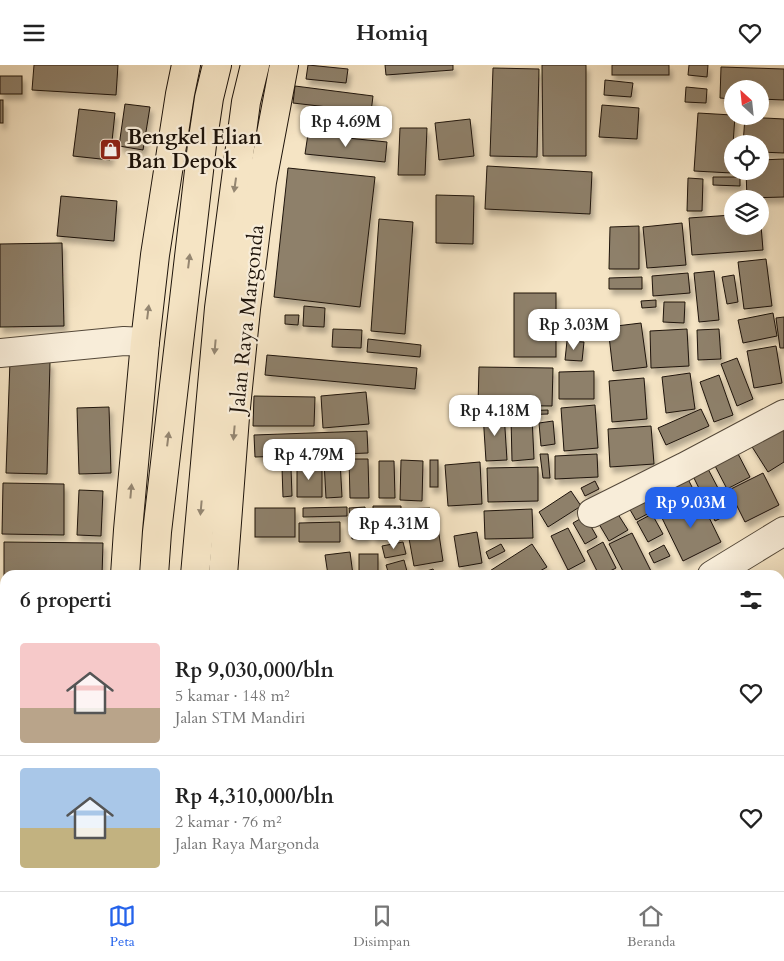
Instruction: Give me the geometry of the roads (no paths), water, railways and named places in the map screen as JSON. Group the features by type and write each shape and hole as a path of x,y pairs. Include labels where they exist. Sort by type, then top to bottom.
{"highway":[{"path":"125,570 145,342 155,255 186,65"},
{"path":"154,570 157,532 202,145 209,98 217,65"},
{"name":"Jalan Raya Margonda","path":"195,570 219,308 246,102 255,65"},
{"name":"Jalan Raya Margonda","path":"223,570 235,417 246,309 262,181 284,65"},
{"path":"180,94 277,107"},
{"path":"128,531 157,532"}],"street":[{"path":"0,353 124,341 145,342"},
{"path":"592,513 784,414"},
{"path":"720,570 784,531"}],"place":[{"name":"Bengkel Elian Ban Depok","path":"111,149"}]}
